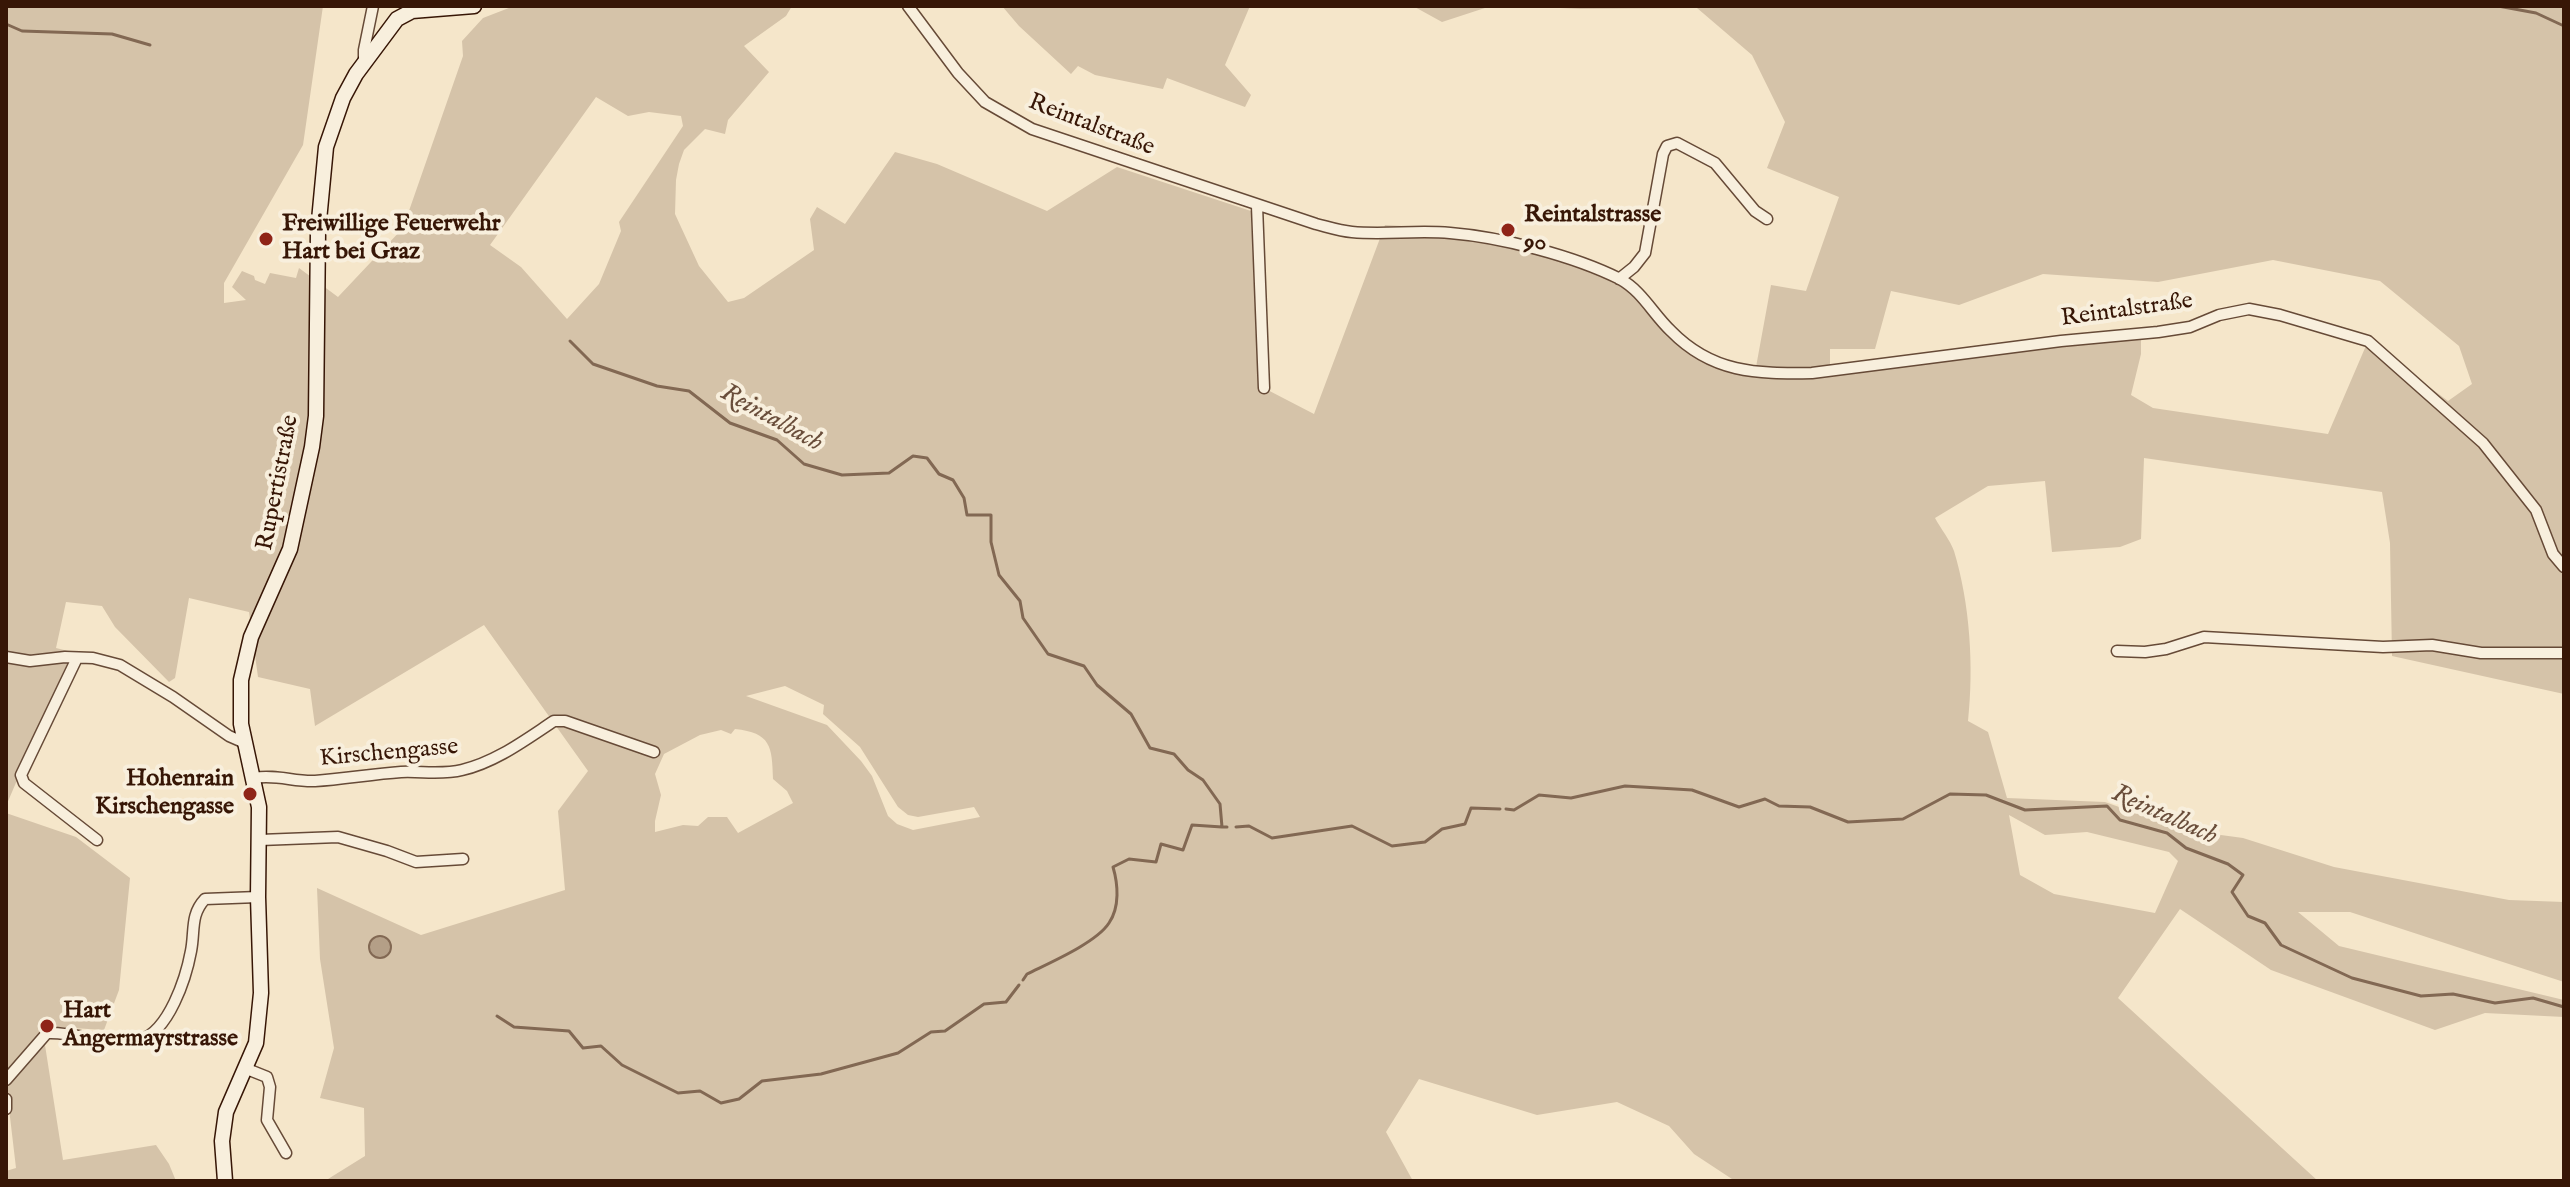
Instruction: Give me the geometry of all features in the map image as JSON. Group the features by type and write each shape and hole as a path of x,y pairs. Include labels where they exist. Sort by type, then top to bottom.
{"main road":[{"name":"Rupertistraße","path":"225,1181 222,1141 226,1112 247,1069 260,1025 259,807 240,707 244,658 258,618 290,549 312,447 318,231 326,147 343,98 364,62 404,14 423,9 474,6"}],"street":[{"path":"364,62 373,6"},
{"name":"Reintalstraße","path":"908,6 958,73 985,102 1032,129 1257,206 1350,232 1447,233 1522,245 1619,279 1634,289 1670,331 1703,357 1724,366 1771,374 1821,372 2061,341 2158,332 2190,327 2219,315 2249,309 2323,326 2368,341 2483,443 2536,510 2553,554 2564,567"},
{"path":"1619,279 1645,253 1667,146 1677,143 1715,163 1755,211 1767,219"},
{"path":"1257,206 1264,388"},
{"path":"2117,651 2166,649 2204,637 2383,647 2432,645 2481,653 2564,653"},
{"path":"6,657 30,661 93,658 120,665 229,736 245,743"},
{"path":"77,658 21,775 24,783 97,840"},
{"name":"Kirschengasse","path":"254,778 282,776 313,781 379,773 461,771 485,763 554,721 565,721 654,752"},
{"path":"260,840 338,837 416,862 463,859"},
{"path":"6,1080 47,1033 129,1042 149,1036 166,1018 185,976 194,917 199,905 205,899 258,897"},
{"path":"247,1069 267,1077 270,1087 267,1120 286,1153"},
{"path":"6,1099 6,1109"}],"shaded area":[{"path":"6,6 323,6 303,145 224,283 224,303 246,300 232,287 242,271 265,284 270,273 296,278 299,268 338,297 403,228 463,56 462,41 483,18 514,6 792,6 786,16 744,46 769,72 728,120 725,134 705,129 684,150 679,164 675,214 699,266 728,302 744,298 814,250 810,219 817,207 845,224 895,152 937,164 1047,211 1117,167 1251,211 1258,385 1314,414 1385,225 1440,228 1522,245 1619,279 1703,357 1756,367 1771,285 1806,291 1839,197 1767,168 1785,122 1752,55 1697,8 1519,6 2564,6 2564,694 2392,656 2390,543 2382,492 2144,458 2141,539 2120,547 2052,552 2045,481 1988,486 1935,518 1954,551 1964,592 1971,679 1968,721 1988,732 2007,798 2105,802 2184,830 2243,838 2334,867 2509,900 2564,902 2564,982 2350,912 2298,912 2339,946 2564,1000 2564,1017 2485,1013 2435,1030 2271,970 2180,909 2118,998 2318,1181 1735,1181 1694,1154 1669,1126 1617,1102 1537,1115 1419,1079 1386,1132 1413,1181 329,1181 365,1156 364,1108 320,1098 334,1048 320,959 317,888 421,935 565,890 558,811 588,771 484,625 315,726 310,689 258,677 249,612 189,598 175,678 169,682 115,627 102,606 66,602 56,648 72,652 6,806","holes":["596,97 628,116 649,112 681,116 683,126 619,222 621,231 599,284 567,319 521,267 490,245","2273,260 2380,281 2459,346 2472,384 2448,401 2368,341 2328,434 2153,408 2131,395 2141,354 2141,340 2061,341 1830,370 1830,349 1875,349 1891,291 1959,305 2043,274 2158,282","785,686 824,705 823,714 860,747 898,807 908,815 918,817 974,807 980,817 913,830 897,824 888,816 872,776 827,725 746,696","735,729 747,731 763,738 772,758 773,779 787,791 793,803 738,833 727,817 708,817 698,826 683,825 655,832 661,795 655,774 664,754 700,735 721,730 731,734","2009,815 2045,835 2087,832 2169,852 2178,861 2155,913 2054,894 2020,875"]},
{"path":"1002,6 1250,6 1225,65 1251,95 1245,107 1167,78 1163,89 1095,75 1078,66 1071,74"},
{"path":"1413,6 1491,6 1442,22"},
{"path":"6,813 76,837 130,878 119,990 104,1030 42,1026 63,1160 156,1145 176,1181 6,1181 6,1171 16,1168 6,1083"},
{"path":"380,936 388,939 391,947 388,955 380,958 372,955 369,947 372,939"}],"waterway":[{"path":"2498,6 2536,13 2564,26"},
{"path":"6,24 22,31 112,34 150,45"},
{"name":"Reintalbach","path":"570,341 593,364 657,386 689,391 730,423 777,440 804,464 842,475 889,473 913,456 927,458 939,474 953,480 964,498 967,515 991,515 991,542 999,575 1020,601 1023,618 1048,654 1084,666 1097,685 1131,714 1150,748 1174,754 1188,770 1203,780 1220,804 1222,827 1227,827"},
{"name":"Reintalbach","path":"1506,809 1514,810 1539,795 1571,798 1625,786 1692,790 1739,807 1765,799 1779,806 1810,807 1848,822 1903,819 1950,794 1986,795 2025,810 2107,806 2120,820 2167,833 2186,848 2228,864 2243,875 2232,892 2248,916 2265,923 2281,945 2352,978 2421,996 2453,994 2495,1003 2533,998 2564,1007"},
{"name":"Reintalbach","path":"1236,827 1249,826 1272,838 1352,826 1392,846 1425,842 1442,829 1465,824 1471,808 1500,809"},
{"path":"1023,980 1027,974 1094,938 1109,923 1117,895 1113,867 1129,859 1156,862 1161,844 1183,850 1192,825 1222,827"},
{"path":"497,1016 514,1027 569,1031 583,1048 601,1046 622,1065 678,1093 700,1091 721,1103 739,1099 762,1081 821,1074 898,1053 931,1032 945,1031 984,1004 1006,1002 1019,985"}],"place":[{"name":"Reintalstrasse 90","path":"1508,230"},
{"name":"Freiwillige Feuerwehr Hart bei Graz","path":"266,239"},
{"name":"Hohenrain Kirschengasse","path":"250,794"},
{"name":"Hart Angermayrstrasse","path":"47,1026"}]}
